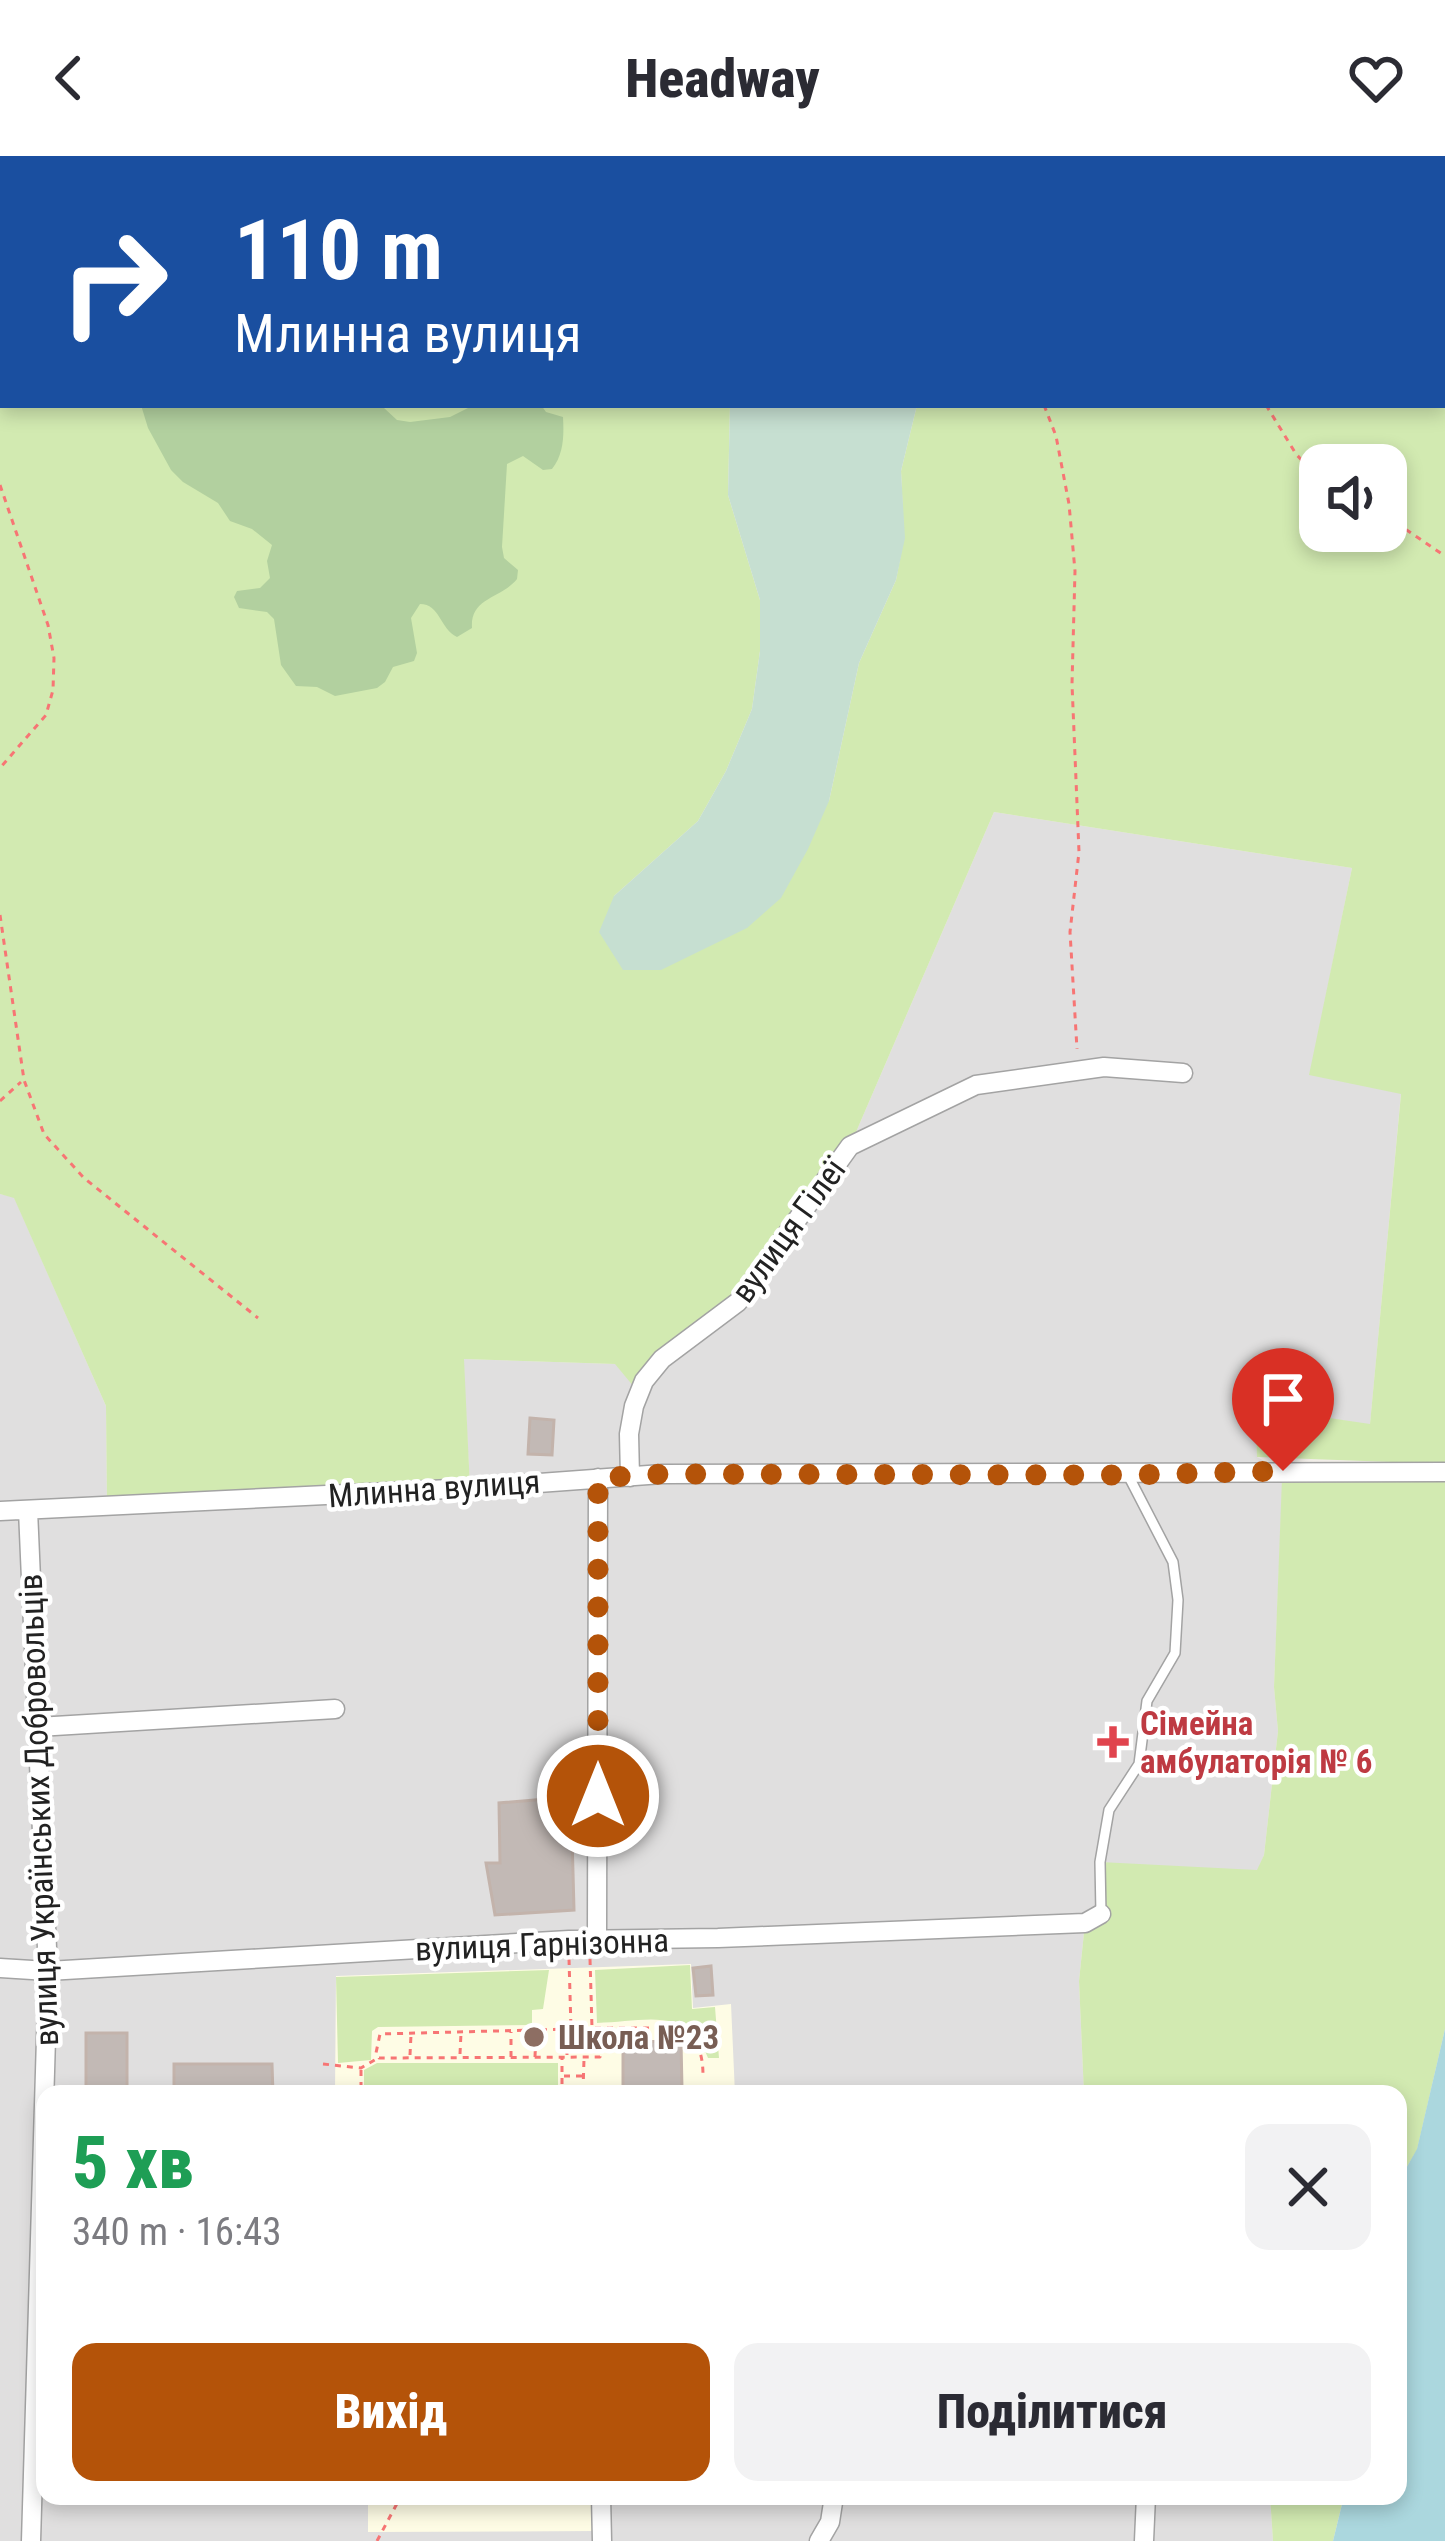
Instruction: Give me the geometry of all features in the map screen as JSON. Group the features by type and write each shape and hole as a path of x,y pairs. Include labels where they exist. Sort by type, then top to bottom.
{"street":[{"name":"вулиця Гілеї","path":"630,1477 629,1434 644,1381 662,1359 738,1302 850,1146 976,1084 1074,1069 1183,1073"},
{"name":"Млинна вулиця","path":"0,1511 630,1477 1445,1472"},
{"path":"594,1939 598,1478"},
{"name":"вулиця Українських Добровольців","path":"28,1510 48,1971 45,2085"},
{"path":"38,1726 335,1709"},
{"name":"вулиця Гарнізонна","path":"0,1968 48,1971 569,1940 718,1938 1093,1918"},
{"name":"вулиця Українських Добровольців","path":"31,2541 36,2373"},
{"path":"601,2505 602,2541"},
{"path":"819,2541 833,2505"},
{"path":"1144,2541 1146,2505"}],"lane":[{"path":"1093,1918 1108,1810 1139,1764 1147,1701 1175,1653 1178,1600 1173,1562 1128,1475"}],"path":[{"path":"1045,408 1070,504 1075,571 1072,684 1080,818 1070,932 1077,1042 1074,1069"},
{"path":"1269,408 1299,457"},
{"path":"0,485 48,625 53,658 53,690 46,715 0,768"},
{"path":"1407,530 1445,556"},
{"path":"0,915 24,1080 35,1118 58,1153 84,1178 258,1318"},
{"path":"0,1101 24,1080"},
{"path":"592,2028 594,1939"},
{"path":"562,2085 569,2029 569,1940"},
{"path":"323,2064 361,2068 379,2058 600,2057 600,2028"},
{"path":"379,2058 376,2041 380,2034 680,2028 698,2045 703,2076"},
{"path":"511,2030 511,2057"},
{"path":"535,2057 536,2030"},
{"path":"460,2057 461,2032"},
{"path":"410,2058 411,2033"},
{"path":"583,2085 584,2057"},
{"path":"361,2068 361,2085"},
{"path":"562,2076 584,2076"},
{"path":"377,2541 396,2505"}],"shaded area":[{"path":"994,812 1352,868 1310,1074 1401,1093 1370,1425 1256,1407 1257,1457 1283,1471 1274,1687 1278,1731 1264,1855 1258,1870 1101,1914 1085,1923 1079,1981 1084,2085 36,2085 36,2505 1271,2505 1273,2541 0,2541 0,1194 14,1197 106,1406 107,1506 470,1488 463,1359 615,1364 850,1146"},
{"name":"Школа №23","path":"691,1964 693,2008 731,2004 735,2085 335,2085 336,1976"},
{"path":"368,2505 597,2505 597,2531 368,2532"}],"green space":[{"path":"0,408 730,408 728,495 760,600 760,651 752,709 698,821 614,896 829,801 859,663 896,580 904,538 901,471 916,408 1445,408 1445,1464 1257,1457 1255,1407 1370,1424 1401,1094 1309,1075 1352,868 994,812 850,1146 762,1273 662,1359 639,1393 615,1364 464,1359 470,1488 107,1506 106,1406 14,1198 0,1194"},
{"path":"142,408 384,408 397,420 410,422 450,417 468,408 543,408 563,417 559,457 552,469 543,470 523,456 507,464 502,547 504,558 518,570 517,579 481,604 472,628 457,637 432,608 420,604 411,618 414,661 393,667 377,688 335,696 317,687 296,686 281,665 274,619 267,612 239,608 234,597 237,591 260,588 270,578 267,561 272,545 252,529 230,521 218,503 183,482 148,428"},
{"path":"730,408 916,408 901,471 905,538 896,580 859,663 829,801 808,849 781,898 747,928 661,970 623,970 599,932 614,896 698,821 752,709 760,651 760,600 728,495"},
{"path":"1282,1478 1445,1481 1445,2029 1417,2150 1407,2167 1407,2085 1084,2085 1079,1981 1085,1923 1101,1914 1100,1862 1257,1870 1264,1855 1278,1731 1274,1687"},
{"path":"690,1965 692,2009 715,2007 719,2058 708,2058 689,2030 676,2023 597,2023 595,1970"},
{"path":"549,1970 543,2009 532,2010 532,2025 378,2027 372,2031 371,2060 338,2063 336,1977"},
{"path":"377,2063 558,2063 558,2085 364,2085 364,2070"},
{"path":"1271,2505 1342,2505 1333,2541 1273,2541"}],"water":[{"path":"1445,2029 1445,2541 1333,2541 1342,2505 1407,2505 1407,2167 1417,2149"}],"building":[{"path":"530,1418 554,1420 552,1455 528,1454"},
{"path":"571,1797 574,1910 495,1915 486,1863 500,1863 499,1803"},
{"path":"711,1966 713,1995 696,1996 693,1968"},
{"path":"86,2033 127,2033 127,2085 86,2085"},
{"path":"681,2041 682,2085 623,2085 623,2042"},
{"path":"174,2064 272,2064 273,2085 174,2085"}],"place":[{"name":"Сімейна амбулаторія № 6","path":"1113,1742"},
{"name":"Школа №23","path":"534,2037"}],"route":[{"path":"598,1796 598,1478 1283,1471"}]}
